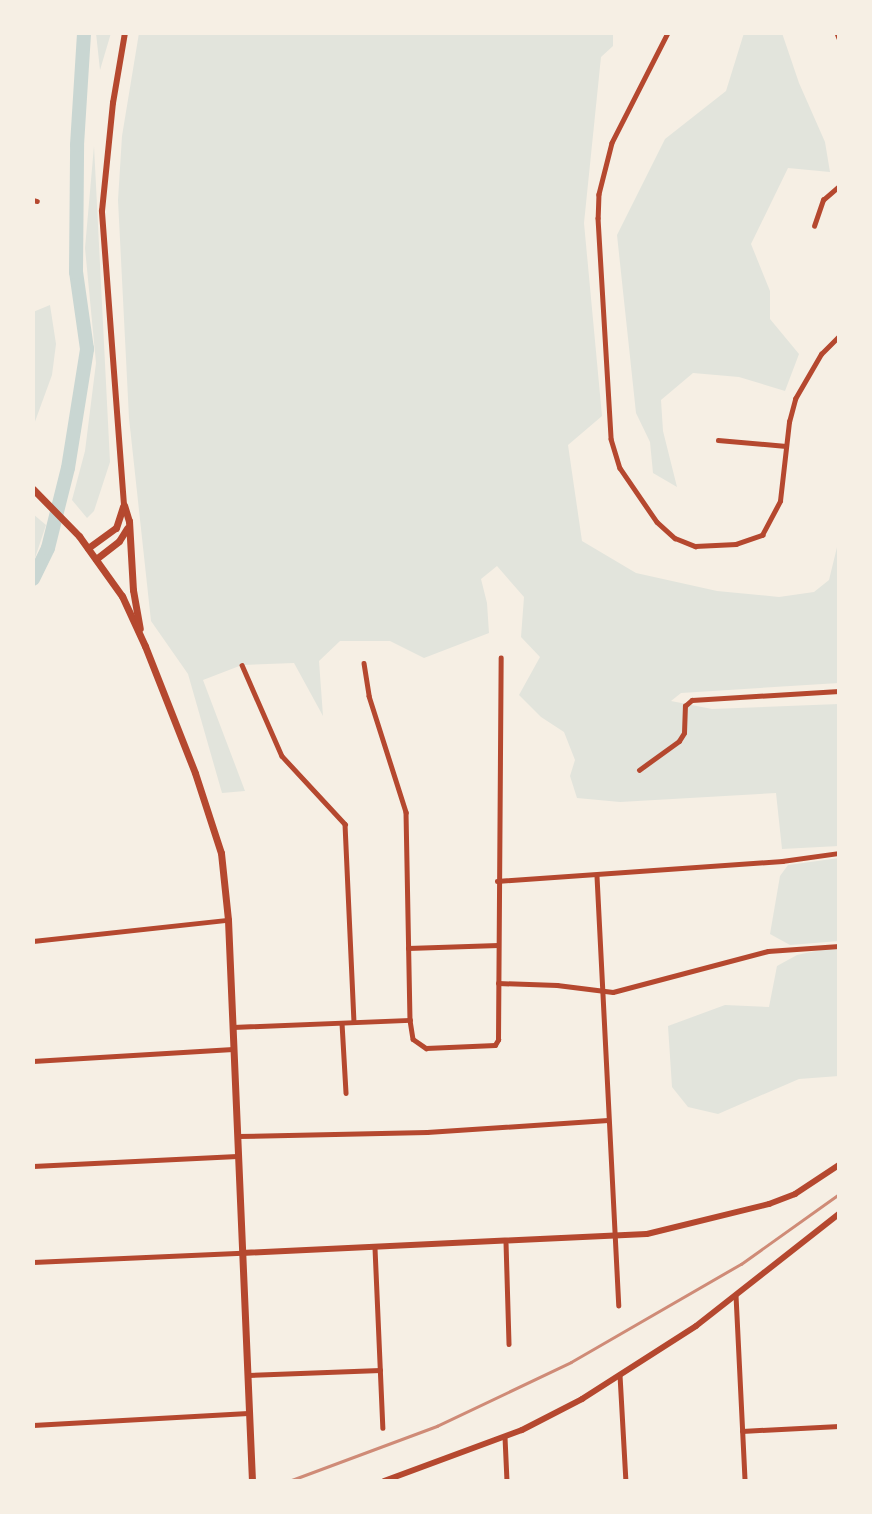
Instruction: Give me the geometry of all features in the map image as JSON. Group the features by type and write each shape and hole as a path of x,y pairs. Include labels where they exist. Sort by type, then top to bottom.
{"main road":[{"path":"35,491 89,548 122,596 145,646 214,829 223,866 228,920 252,1481"},
{"path":"124,505 129,521 134,599 145,646"},
{"path":"89,548 116,528 124,505"},
{"path":"96,559 124,536 129,521"}],"street":[{"path":"124,505 102,211 113,103 125,33"},
{"path":"668,33 612,143 599,194 606,387 614,451 638,500 657,522 675,538 695,546 736,544 762,535 780,501 795,398 806,377 839,336"},
{"path":"836,33 839,38"},
{"path":"814,226 823,200 839,186"},
{"path":"718,440 786,446"},
{"path":"364,663 369,696 406,812 411,1033 419,1046 426,1048 495,1045 498,1040 497,881 501,658"},
{"path":"242,665 282,756 345,824 354,1022"},
{"path":"639,770 679,741 684,733 685,706 692,700 839,691"},
{"path":"497,881 782,861 839,853"},
{"path":"597,876 619,1305"},
{"path":"33,941 228,920"},
{"path":"408,948 498,945"},
{"path":"498,983 557,985 603,992 768,951 839,946"},
{"path":"233,1027 410,1020"},
{"path":"342,1023 346,1093"},
{"path":"33,1061 233,1049"},
{"path":"237,1136 427,1132 608,1120"},
{"path":"33,1166 237,1156"},
{"path":"33,1262 614,1238 671,1229 769,1204 796,1194 839,1165"},
{"path":"384,1481 505,1437 554,1415 696,1326 839,1214"},
{"path":"506,1242 509,1344"},
{"path":"375,1248 383,1428"},
{"path":"736,1294 745,1481"},
{"path":"246,1375 380,1370"},
{"path":"620,1375 626,1481"},
{"path":"33,1425 248,1413"},
{"path":"742,1432 839,1426"},
{"path":"505,1437 507,1481"}],"shaded area":[{"path":"96,33 111,33 100,70"},
{"path":"139,33 613,33 613,46 601,57 584,223 602,416 568,445 582,541 636,573 717,591 779,597 814,592 829,580 839,539 839,683 681,693 671,701 712,709 839,704 839,846 782,849 776,793 620,802 577,798 570,776 575,760 564,732 541,717 519,695 540,657 521,637 524,597 497,566 481,579 487,603 489,633 424,658 390,641 340,641 319,661 323,716 294,663 242,665 203,680 245,791 222,793 188,674 151,621 129,418 118,200 122,136"},
{"path":"744,33 782,33 799,83 825,142 830,172 788,168 751,244 770,291 770,319 799,354 785,391 739,377 693,373 661,400 663,431 677,487 653,473 650,442 636,413 617,235 665,139 726,91"},
{"path":"94,146 110,462 94,511 87,518 72,500 85,451 96,363 85,248"},
{"path":"50,305 56,344 52,375 33,427 33,312"},
{"path":"33,514 46,525 33,564"},
{"path":"839,858 839,941 790,945 770,934 780,876 788,865"},
{"path":"839,946 839,1076 799,1079 718,1114 688,1107 672,1087 668,1026 725,1005 769,1007 777,966 797,955"}],"waterway":[{"path":"33,579 48,548 68,468 87,349 76,272 77,145 84,33"}],"railway":[{"path":"289,1481 437,1426 571,1362 741,1264 839,1194"}]}
